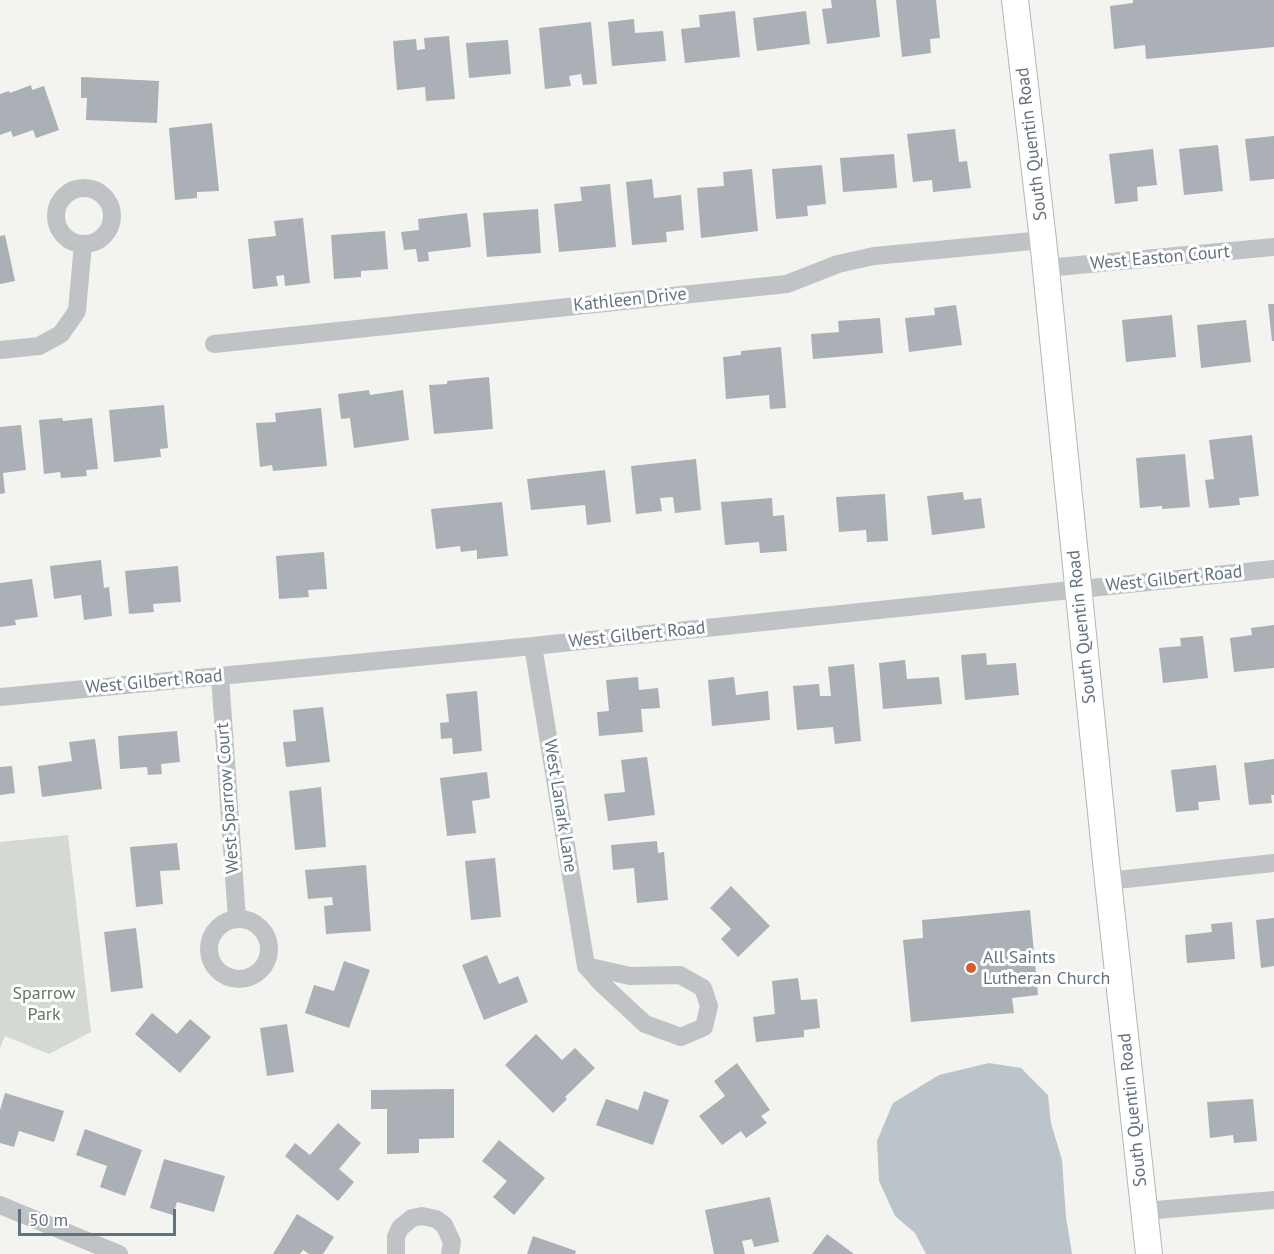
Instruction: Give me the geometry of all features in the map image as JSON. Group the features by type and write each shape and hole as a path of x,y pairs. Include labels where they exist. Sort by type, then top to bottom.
{"main road":[{"name":"South Quentin Road","path":"1014,0 1043,240 1108,881 1149,1254"}],"street":[{"name":"Kathleen Drive","path":"214,344 786,284 838,264 874,256 1043,240"},
{"path":"0,350 39,346 61,334 77,311 83,244"},
{"name":"West Easton Court","path":"1046,268 1274,247"},
{"name":"West Gilbert Road","path":"0,697 533,646 1274,569"},
{"name":"West Lanark Lane","path":"533,646 586,966"},
{"name":"West Sparrow Court","path":"220,676 237,919"},
{"path":"1108,881 1274,863"},
{"path":"586,966 630,976 680,975 703,988 709,1006 704,1027 681,1036 645,1024 586,966"},
{"path":"1144,1211 1274,1200"},
{"path":"0,1205 119,1254"},
{"path":"396,1254 396,1237 400,1228 412,1218 422,1216 435,1219 444,1225 452,1242 450,1254"}],"green space":[{"name":"Sparrow Park","path":"68,835 91,1032 49,1054 5,1036 0,1048 0,842"}],"shaded area":[{"path":"989,1063 1021,1068 1048,1095 1051,1123 1062,1160 1066,1217 1072,1254 926,1254 915,1233 895,1216 879,1181 877,1141 893,1103 939,1075"}],"building":[{"path":"831,0 876,0 880,37 827,44 822,9 832,8"},
{"path":"896,0 936,0 940,38 930,39 931,53 902,57"},
{"path":"1133,0 1274,0 1274,47 1146,59 1145,45 1114,49 1110,6 1133,3"},
{"path":"735,11 740,57 685,63 681,29 700,27 699,15"},
{"path":"806,11 810,44 757,51 753,18"},
{"path":"634,19 635,33 663,31 666,61 612,66 608,22"},
{"path":"591,22 597,84 583,85 581,74 569,76 571,86 545,89 539,28"},
{"path":"449,36 455,99 426,101 425,87 397,90 393,41 416,39 417,50 425,49 424,38"},
{"path":"508,40 511,74 469,78 466,43"},
{"path":"81,77 159,81 157,123 86,120 87,98 81,98"},
{"path":"31,85 32,90 44,86 59,130 36,138 33,130 13,137 11,131 0,135 0,94 9,91 10,93"},
{"path":"212,123 219,191 197,192 197,198 175,200 169,128"},
{"path":"955,129 959,162 967,161 971,188 933,192 932,180 913,182 907,134"},
{"path":"1274,136 1274,179 1250,181 1245,139"},
{"path":"1218,145 1223,191 1184,195 1179,149"},
{"path":"1153,149 1157,185 1137,187 1138,201 1115,204 1109,154"},
{"path":"894,154 897,188 843,192 840,158"},
{"path":"822,165 826,204 807,206 808,216 776,219 772,169"},
{"path":"752,169 758,231 701,238 697,188 724,186 723,172"},
{"path":"652,179 654,198 681,195 684,230 666,232 667,242 632,245 626,182"},
{"path":"610,184 616,247 559,252 554,204 582,201 580,187"},
{"path":"538,209 541,253 487,257 483,213"},
{"path":"467,213 471,247 428,252 429,261 418,262 416,249 404,250 401,232 419,230 418,219"},
{"path":"303,218 310,283 285,286 284,275 276,276 278,286 253,289 248,239 276,236 274,221"},
{"path":"385,231 388,269 361,271 361,277 334,279 331,235"},
{"path":"5,235 15,281 0,284 0,236"},
{"path":"1268,304 1274,304 1274,341 1272,341"},
{"path":"956,305 962,345 909,352 905,318 935,315 934,308"},
{"path":"1172,315 1176,357 1126,362 1122,320"},
{"path":"880,318 883,353 813,359 811,334 839,332 838,321"},
{"path":"1246,320 1251,362 1201,368 1197,325"},
{"path":"781,347 786,408 770,409 769,395 726,399 723,357 741,355 741,351"},
{"path":"489,377 493,429 434,434 429,385"},
{"path":"369,390 370,395 403,390 409,440 354,448 350,418 341,419 338,394"},
{"path":"164,405 168,448 160,449 161,457 114,462 109,410"},
{"path":"321,408 327,466 273,471 272,465 260,467 256,423 276,422 275,413"},
{"path":"62,418 63,421 92,418 98,469 86,470 87,476 61,478 60,472 44,474 39,420"},
{"path":"21,425 26,470 3,473 5,493 0,494 0,427"},
{"path":"1252,435 1259,496 1239,498 1240,505 1209,508 1205,480 1214,479 1209,440"},
{"path":"1185,454 1190,507 1140,508 1136,458"},
{"path":"696,459 701,510 675,513 673,497 660,498 662,511 636,514 631,466"},
{"path":"605,470 611,522 587,525 585,505 531,510 527,479"},
{"path":"963,492 964,500 981,498 985,528 932,535 927,496"},
{"path":"885,494 888,541 867,542 866,530 839,532 836,497"},
{"path":"772,498 773,516 784,515 787,551 760,553 759,542 725,545 721,502"},
{"path":"502,502 508,556 477,559 477,550 461,552 460,546 436,549 431,509"},
{"path":"324,552 327,589 308,590 309,597 279,599 276,556"},
{"path":"101,560 104,588 109,587 112,616 84,620 81,595 54,599 50,566"},
{"path":"178,566 181,602 153,604 154,612 129,614 125,571"},
{"path":"32,579 38,617 15,620 16,625 0,627 0,583"},
{"path":"1274,625 1274,668 1234,672 1230,638 1252,635 1251,628"},
{"path":"1203,636 1208,678 1163,683 1159,648 1181,646 1180,638"},
{"path":"986,653 987,665 1016,663 1019,695 965,700 961,655"},
{"path":"905,660 907,679 939,677 942,704 883,709 879,663"},
{"path":"854,664 861,741 835,744 833,727 797,730 793,686 819,684 820,696 831,696 828,667"},
{"path":"638,677 639,690 658,688 660,708 641,709 643,732 599,736 597,712 609,711 606,680"},
{"path":"734,677 736,695 768,691 770,720 712,726 708,680"},
{"path":"477,691 482,751 453,754 452,738 441,739 440,723 449,722 446,694"},
{"path":"323,707 330,762 286,767 283,742 296,741 293,710"},
{"path":"177,731 180,762 161,764 162,774 148,775 147,767 120,769 118,736"},
{"path":"95,739 102,789 42,797 38,766 72,761 69,742"},
{"path":"647,757 655,815 608,821 604,794 625,792 621,760"},
{"path":"1274,759 1272,803 1249,805 1244,763"},
{"path":"1216,765 1220,800 1198,802 1199,810 1176,812 1171,770"},
{"path":"12,766 15,793 0,795 0,767"},
{"path":"487,772 490,798 472,801 476,833 447,836 440,778"},
{"path":"321,787 326,847 295,850 289,791"},
{"path":"657,841 658,853 664,852 668,900 637,903 634,868 613,870 611,845"},
{"path":"177,843 180,870 160,871 163,904 136,907 130,847"},
{"path":"495,858 501,917 471,920 465,861"},
{"path":"366,865 371,931 326,934 324,906 333,905 332,897 308,899 305,870"},
{"path":"731,886 770,926 738,957 721,939 731,929 710,908"},
{"name":"All Saints Lutheran Church","path":"1030,910 1038,995 1012,998 1014,1013 911,1022 903,940 923,938 922,920"},
{"path":"1274,918 1274,966 1261,968 1256,920"},
{"path":"1232,922 1235,959 1187,963 1185,935 1212,932 1211,924"},
{"path":"136,928 143,988 111,992 104,932"},
{"path":"487,955 499,984 518,976 528,1002 484,1020 462,965"},
{"path":"344,961 370,970 349,1028 305,1013 314,985 334,991"},
{"path":"798,978 801,1000 817,999 820,1028 804,1030 804,1037 756,1042 753,1017 775,1014 772,981"},
{"path":"152,1013 177,1034 190,1019 211,1037 180,1073 135,1034"},
{"path":"287,1024 294,1072 267,1076 260,1028"},
{"path":"536,1034 562,1060 575,1048 595,1068 565,1097 567,1099 553,1113 505,1065"},
{"path":"737,1063 770,1110 761,1116 767,1123 746,1138 741,1131 722,1145 699,1116 725,1096 714,1081"},
{"path":"454,1089 454,1138 419,1139 419,1153 387,1154 387,1109 371,1109 371,1090"},
{"path":"644,1091 669,1100 653,1145 596,1125 606,1099 638,1110"},
{"path":"5,1093 64,1111 54,1142 19,1131 14,1147 0,1143 0,1110"},
{"path":"1253,1099 1257,1141 1234,1143 1233,1135 1210,1138 1207,1102"},
{"path":"338,1123 361,1143 339,1169 354,1182 338,1201 285,1156 295,1143 310,1155"},
{"path":"85,1129 142,1150 125,1196 100,1187 107,1166 76,1155"},
{"path":"499,1140 545,1178 514,1215 493,1197 507,1181 482,1161"},
{"path":"164,1159 225,1176 214,1212 177,1202 173,1215 150,1208"},
{"path":"770,1197 779,1242 754,1247 752,1239 742,1241 745,1254 714,1254 705,1210"},
{"path":"297,1214 334,1237 323,1254 309,1254 303,1250 300,1254 273,1254"},
{"path":"827,1234 854,1254 812,1254"},
{"path":"533,1236 576,1251 575,1254 527,1254"}],"place":[{"name":"All Saints Lutheran Church","path":"971,968"}]}
